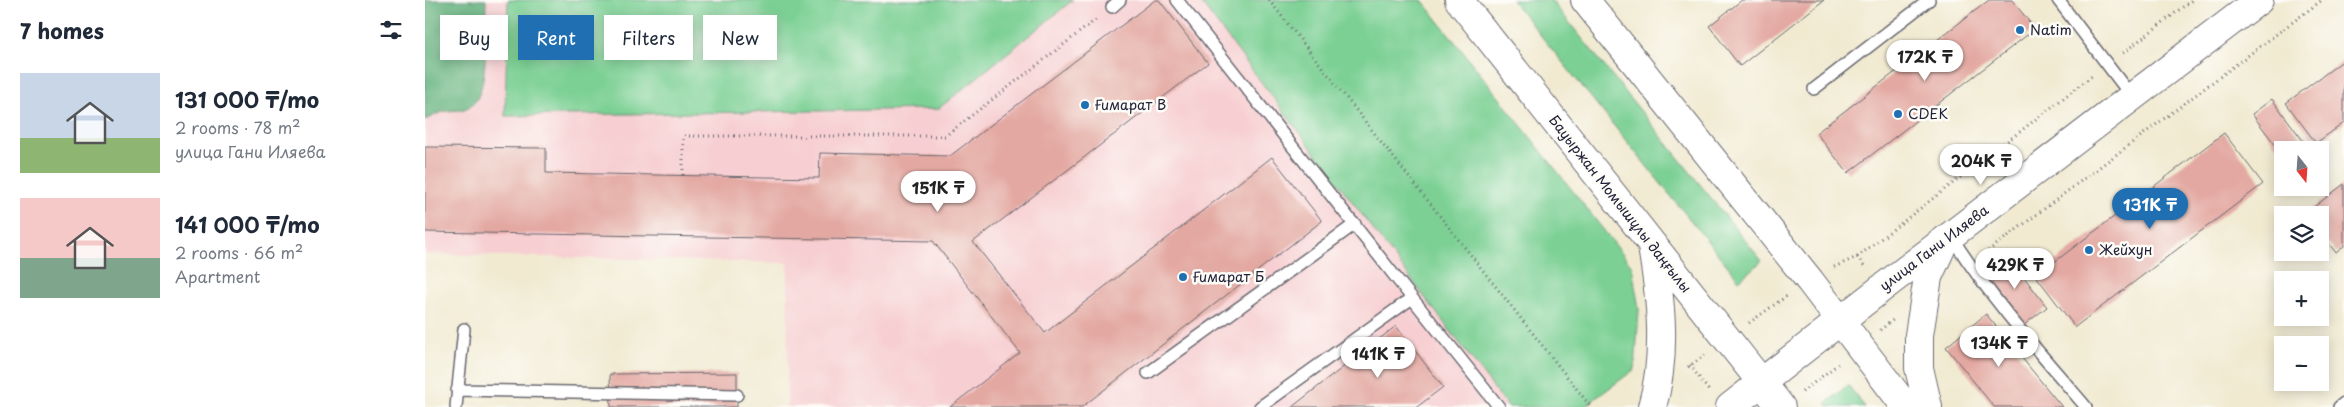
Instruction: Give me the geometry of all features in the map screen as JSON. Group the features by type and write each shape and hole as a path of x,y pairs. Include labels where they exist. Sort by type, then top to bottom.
{"main road":[{"name":"Бауыржан Момышұлы даңғылы","path":"1459,0 1781,407"},
{"path":"1585,0 1840,320 1906,407"},
{"name":"улица Гани Иляева","path":"1721,400 1762,383 1840,320 2259,0"},
{"path":"1928,407 1919,368 1919,335 1928,277 1947,239"},
{"path":"1651,407 1657,390 1661,333 1660,294 1652,246"}],"lane":[{"path":"1177,0 1499,407"},
{"path":"1814,89 1929,0"},
{"path":"2058,0 2132,97"},
{"path":"1148,373 1355,224"},
{"path":"1947,239 2086,407"},
{"path":"1260,407 1412,298 1407,291"},
{"path":"456,407 464,329"},
{"path":"457,390 737,395"},
{"path":"2339,407 2344,403"}],"path":[{"path":"1269,0 1591,407"},
{"path":"1831,268 1857,256 2192,0"},
{"path":"1969,265 2321,0"},
{"path":"683,175 683,136 945,136 1116,4"},
{"path":"1757,317 1785,297"},
{"path":"1708,353 1690,365 1721,400"}],"shaded area":[{"path":"425,0 508,0 508,15 440,15 440,60 506,60 505,115 938,109 1073,0 1199,0 1508,407 787,407 788,263 425,254"}],"green space":[{"path":"425,0 486,0 486,15 440,15 440,60 485,60 482,86 478,97 472,105 465,109 442,112 425,120"},
{"path":"508,0 1073,0 938,109 505,116 506,60 508,60"},
{"path":"1199,0 1422,0 1632,266 1639,310 1635,369 1584,407 1508,407"},
{"path":"1512,0 1551,0 1762,261 1739,280"},
{"path":"1848,385 1865,407 1829,407 1826,403"}],"building":[{"name":"Ғимарат В","path":"1155,0 1159,0 1208,63 973,242 1045,333 1272,157 1322,221 1082,407 950,407 1020,353 933,241 425,232 425,147 546,148 546,173 819,178 820,153 950,156"},
{"path":"1742,0 1824,0 1740,66 1709,26"},
{"path":"1989,0 2012,0 2035,29 1848,173 1816,133"},
{"path":"2344,60 2344,123 2319,141 2314,141 2286,103"},
{"path":"2272,99 2303,141 2274,141 2274,143 2252,114"},
{"path":"2224,133 2263,184 2075,327 2036,276"},
{"path":"2344,184 2344,246 2336,253 2329,244 2329,206 2315,206"},
{"path":"2006,254 2047,307 2024,325 1983,272"},
{"path":"1986,314 2062,407 1994,407 1946,347"},
{"path":"1396,326 1443,387 1417,407 1292,407"},
{"path":"737,373 737,407 611,407 610,374"}],"place":[{"name":"Natim","path":"2020,30"},
{"name":"Ғимарат В","path":"1085,105"},
{"name":"CDEK","path":"1898,114"},
{"name":"Жейхун","path":"2089,250"},
{"name":"Ғимарат Б","path":"1183,277"}]}
